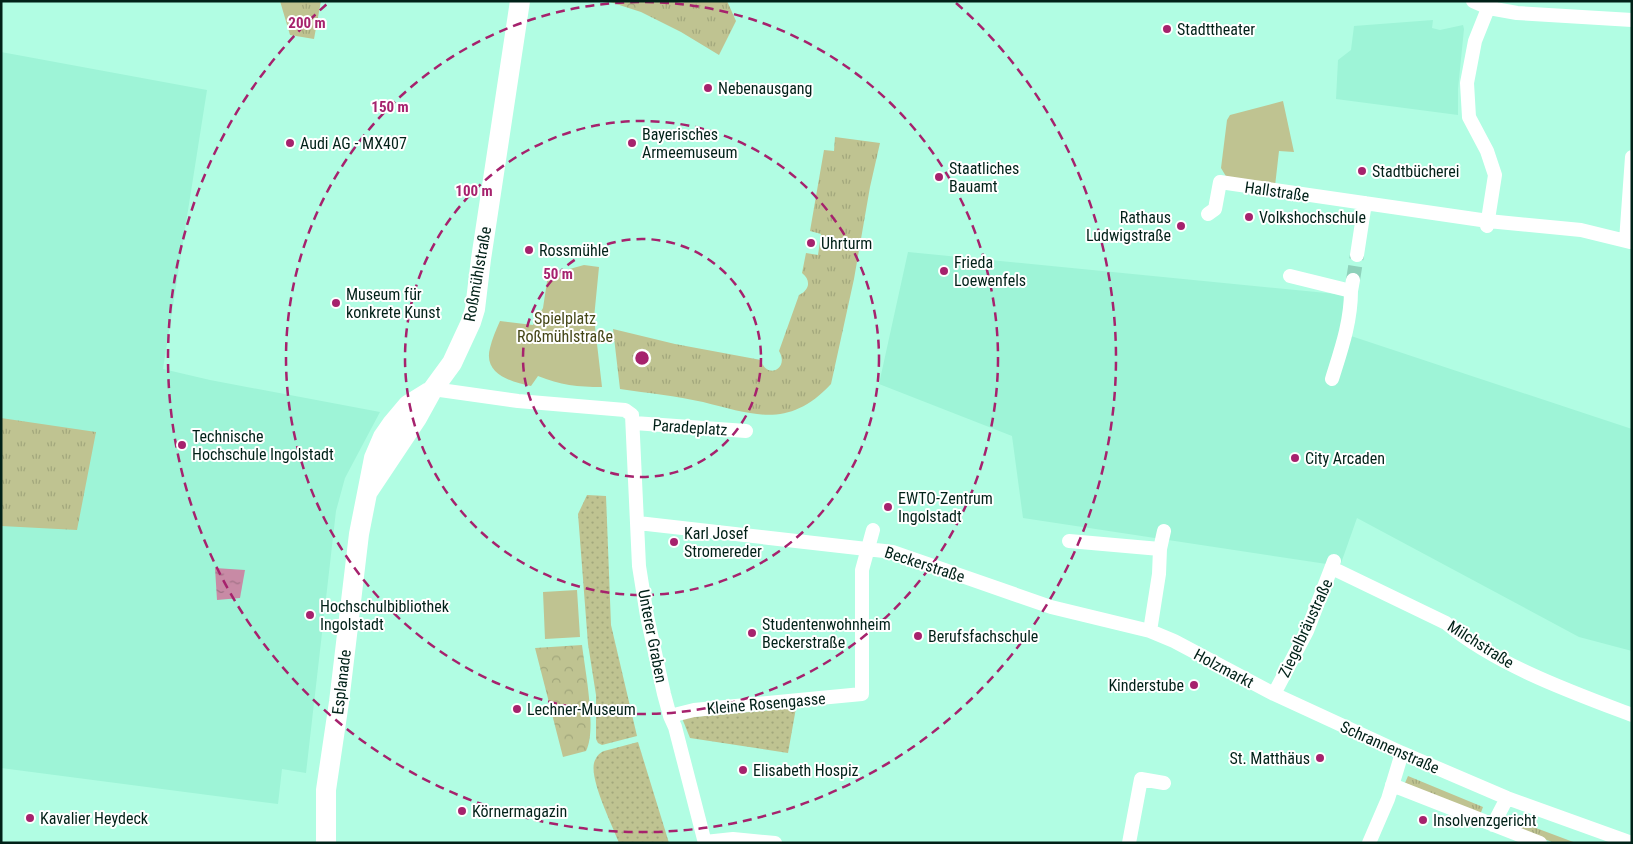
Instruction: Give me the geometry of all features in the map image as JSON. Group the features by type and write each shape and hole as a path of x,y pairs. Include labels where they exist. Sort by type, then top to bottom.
{"street":[{"name":"Roßmühlstraße","path":"433,389 459,350 475,309 520,1"},
{"path":"1473,1 1517,13 1632,20"},
{"path":"1488,224 1495,175 1487,151 1469,117 1467,83 1475,41 1490,5"},
{"name":"Hallstraße","path":"1208,214 1216,209 1220,182 1365,203 1488,224 1581,230 1628,242 1629,153"},
{"path":"1357,255 1365,203"},
{"path":"1290,276 1352,286 1351,307 1332,379"},
{"path":"433,389 518,400 625,410 632,415 634,423"},
{"name":"Esplanade","path":"326,843 326,790 339,702 358,544 367,493 433,389"},
{"name":"Paradeplatz","path":"634,423 746,431"},
{"name":"Unterer Graben","path":"634,423 639,566 670,716 675,727 705,843"},
{"name":"Beckerstraße","path":"638,523 893,552 1051,607 1150,631 1174,641"},
{"path":"869,548 873,530"},
{"path":"1150,631 1164,531"},
{"path":"1069,541 1160,549"},
{"name":"Kleine Rosengasse","path":"670,716 694,710 862,694 862,570 869,548"},
{"name":"Milchstraße","path":"1333,564 1448,618 1459,634 1511,664 1632,715"},
{"name":"Ziegelbräustraße","path":"1274,694 1307,631 1333,564"},
{"name":"Holzmarkt","path":"1174,641 1274,694"},
{"name":"Schrannenstraße","path":"1274,694 1402,753 1507,798 1632,843"},
{"path":"1370,843 1388,799 1402,753"},
{"path":"1129,843 1140,778 1164,783"},
{"name":"Schrannenstraße","path":"1392,785 1540,843"},
{"path":"1493,825 1507,798"},
{"path":"705,843 733,839 775,843"}],"shaded area":[{"path":"1433,20 1432,28 1440,30 1463,25 1458,115 1336,99 1338,60 1351,50 1354,26"},
{"name":"Technische Hochschule Ingolstadt","path":"1,52 207,90 163,369 210,380 380,412 345,478 336,511 306,773 282,769 278,804 1,768"},
{"path":"908,252 1347,295 1345,334 1632,429 1632,651 1579,637 1357,518 1340,566 1023,518 1012,436 879,384"}],"green space":[{"path":"280,1 321,1 314,39 290,35"},
{"path":"607,1 641,1 641,12"},
{"path":"641,1 727,1 736,21 719,55 681,32 641,12"},
{"path":"1283,101 1294,152 1279,151 1275,186 1227,178 1221,168 1227,120 1230,115"},
{"path":"835,137 880,143 870,187 854,279 831,384 816,398 801,408 771,415 755,414 693,400 620,389 613,329 675,344 761,360 767,370 776,370 779,367 782,363 782,357 779,351 799,295 803,293 808,285 807,279 802,273 806,253 818,255 821,234 810,231 824,150 834,151"},
{"name":"Spielplatz Roßmühlstraße","path":"584,265 599,267 594,318 602,387 569,385 538,376 531,386 515,382 500,375 491,364 489,357 492,341 500,321 533,325 543,308 548,275"},
{"path":"1,418 96,432 77,530 1,526"},
{"path":"587,495 606,496 611,625 637,736 602,745 596,739 596,695 588,644 578,514"},
{"path":"577,590 580,637 545,639 543,592"},
{"path":"582,645 589,700 589,741 586,751 563,757 535,648"},
{"path":"796,708 788,753 690,738 682,718"},
{"path":"638,742 669,843 619,843 598,791 594,763 598,756 604,751"},
{"path":"1408,776 1483,807 1480,815 1405,783"},
{"path":"1517,821 1576,843 1555,843 1515,828"}],"water":[{"path":"215,568 245,570 240,598 217,600"}],"tunnel":[{"path":"1353,280 1357,255"}],"place":[{"name":"Stadttheater","path":"1167,29"},
{"name":"Nebenausgang","path":"708,88"},
{"name":"Audi AG - MX407","path":"290,143"},
{"name":"Bayerisches Armeemuseum","path":"632,143"},
{"name":"Stadtbücherei","path":"1362,171"},
{"name":"Staatliches Bauamt","path":"939,177"},
{"name":"Volkshochschule","path":"1249,217"},
{"name":"Rathaus Ludwigstraße","path":"1181,226"},
{"name":"Uhrturm","path":"811,243"},
{"name":"Rossmühle","path":"529,250"},
{"name":"Frieda Loewenfels","path":"944,271"},
{"name":"Museum für konkrete Kunst","path":"336,303"},
{"name":"Technische Hochschule Ingolstadt","path":"182,445"},
{"name":"City Arcaden","path":"1295,458"},
{"name":"EWTO-Zentrum Ingolstadt","path":"888,507"},
{"name":"Karl Josef Stromereder","path":"674,542"},
{"name":"Hochschulbibliothek Ingolstadt","path":"310,615"},
{"name":"Studentenwohnheim Beckerstraße","path":"752,633"},
{"name":"Berufsfachschule","path":"918,636"},
{"name":"Kinderstube","path":"1194,685"},
{"name":"Lechner-Museum","path":"517,709"},
{"name":"St. Matthäus","path":"1320,758"},
{"name":"Elisabeth Hospiz","path":"743,770"},
{"name":"Körnermagazin","path":"462,811"},
{"name":"Kavalier Heydeck","path":"30,818"},
{"name":"Insolvenzgericht","path":"1423,820"}]}
